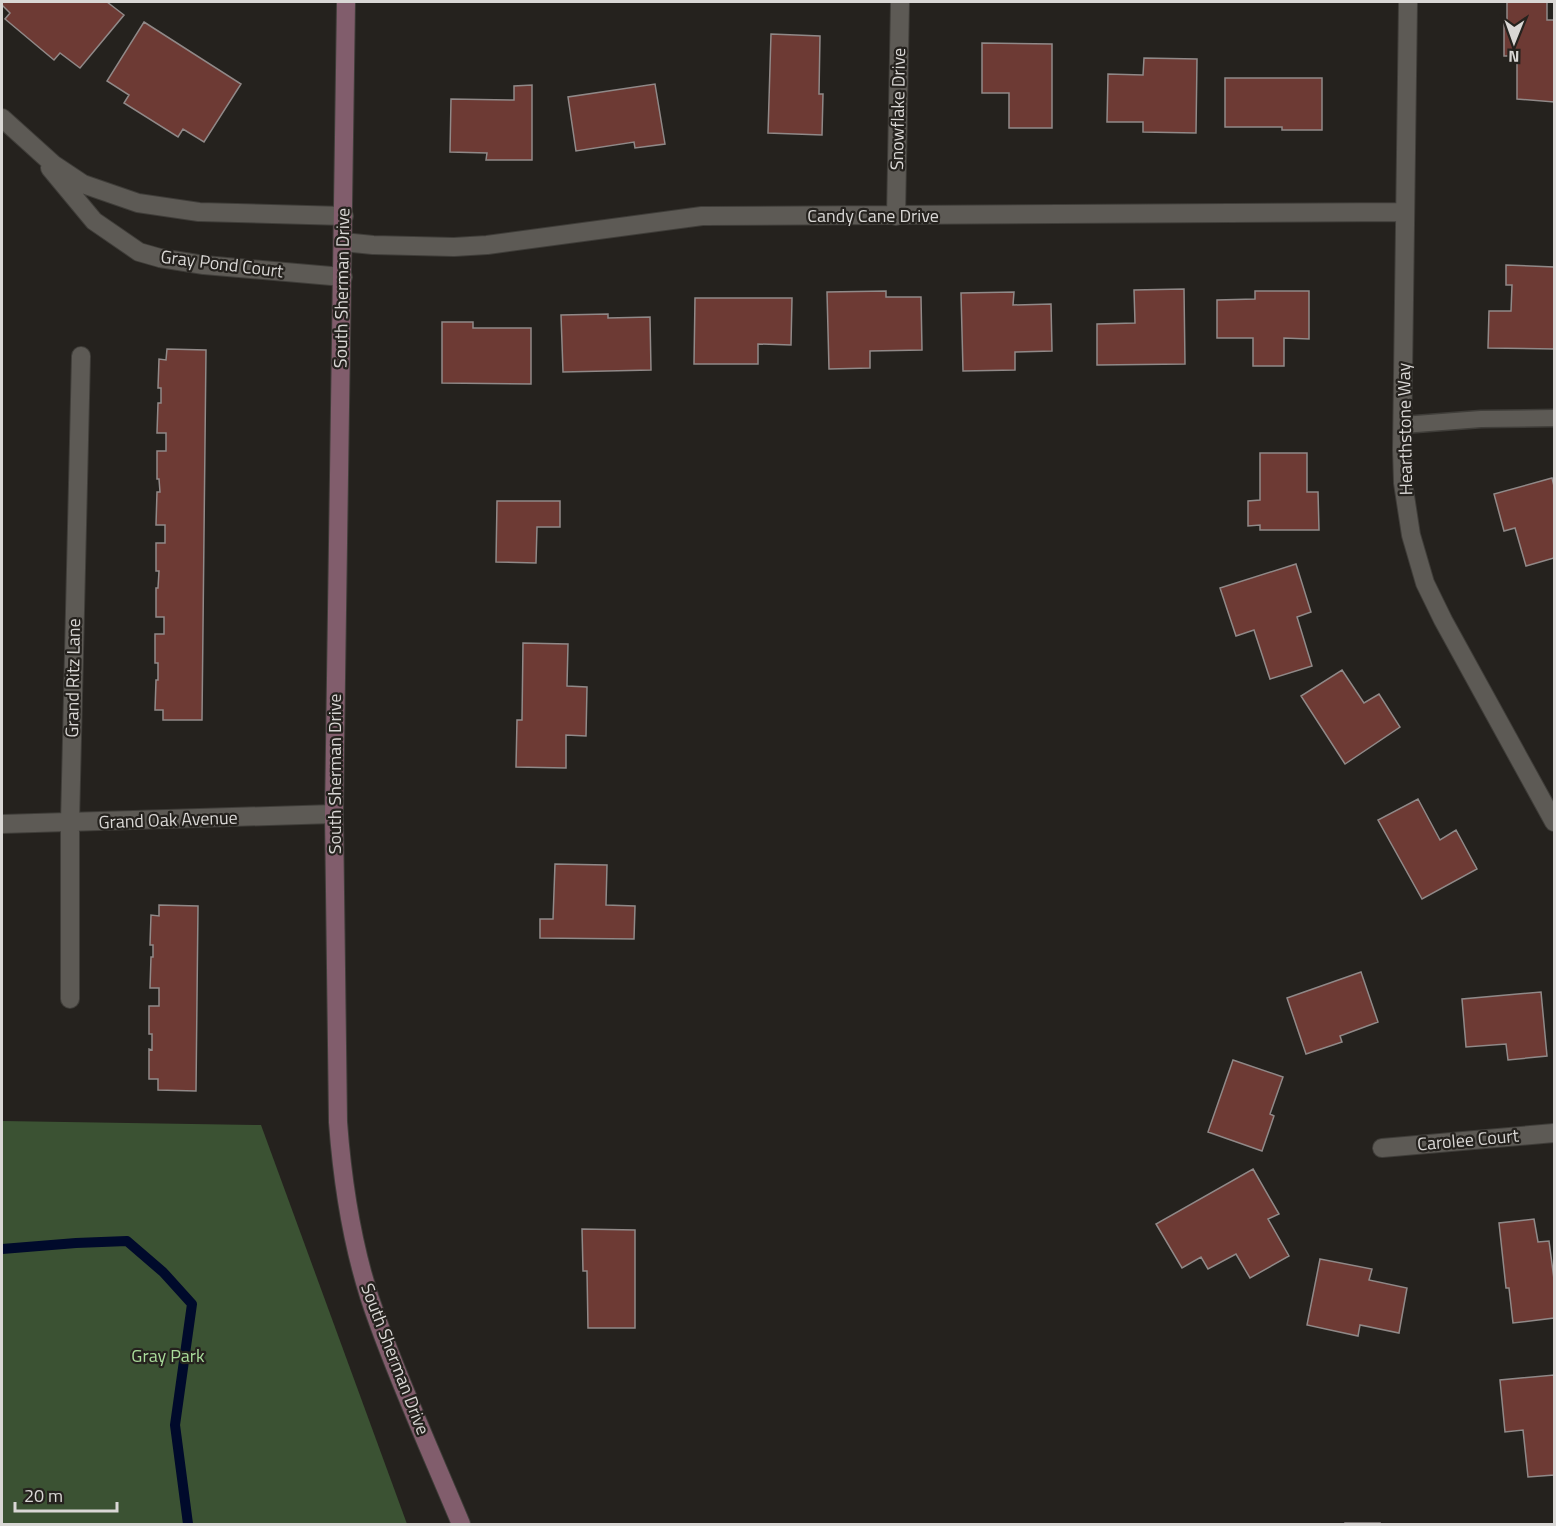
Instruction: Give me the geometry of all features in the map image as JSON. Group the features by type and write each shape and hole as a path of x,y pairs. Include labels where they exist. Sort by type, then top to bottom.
{"street":[{"name":"South Sherman Drive","path":"346,2 334,814 338,1122 349,1214 363,1276 378,1323 461,1524"},
{"name":"Snowflake Drive","path":"896,216 900,2"},
{"name":"Hearthstone Way","path":"1408,2 1402,468 1411,535 1425,583 1443,620 1554,822"},
{"name":"Gray Pond Court","path":"2,118 36,151 94,221 139,252 204,265 343,278"},
{"name":"Gray Pond Court","path":"36,151 83,184 138,203 199,212 344,216"},
{"name":"Candy Cane Drive","path":"343,242 454,247 487,245 702,216 1405,212"},
{"name":"Grand Ritz Lane","path":"70,999 70,823 81,356"},
{"name":"Grand Oak Avenue","path":"2,824 334,814"},
{"name":"Carolee Court","path":"1382,1148 1554,1133"}],"lane":[{"path":"1402,425 1481,419 1554,418"}],"green space":[{"name":"Gray Park","path":"2,1121 261,1125 407,1524 2,1524"}],"building":[{"path":"2,2 107,2 124,15 80,68 60,53 54,60 5,19 10,13"},
{"path":"1507,2 1547,2 1547,20 1554,20 1554,102 1517,99 1517,56 1504,56 1504,21 1507,19"},
{"path":"144,22 241,84 204,142 183,129 178,137 124,103 129,95 107,81"},
{"path":"771,34 820,36 819,94 823,94 822,135 768,133"},
{"path":"982,43 1052,44 1052,128 1009,128 1009,93 982,93"},
{"path":"1144,58 1197,59 1196,133 1143,132 1143,122 1107,122 1108,74 1143,75"},
{"path":"1225,78 1322,78 1322,130 1225,127"},
{"path":"655,84 665,144 635,148 634,142 576,151 568,97"},
{"path":"532,85 532,160 486,160 487,153 450,152 451,99 514,100 514,86"},
{"path":"1506,265 1554,267 1554,349 1488,348 1489,311 1511,311 1512,285 1506,285"},
{"path":"1184,289 1185,364 1097,365 1097,324 1135,323 1134,290"},
{"path":"886,291 886,297 921,297 922,350 870,351 870,368 829,369 827,292"},
{"path":"1255,291 1309,291 1309,339 1284,338 1284,366 1253,366 1253,338 1217,338 1217,300 1255,299"},
{"path":"1014,292 1013,305 1051,304 1052,351 1015,352 1015,370 963,371 961,293"},
{"path":"695,298 792,298 791,345 758,344 758,364 694,364"},
{"path":"608,314 608,318 650,317 651,370 563,372 561,315"},
{"path":"442,322 473,322 473,328 531,328 531,384 442,383"},
{"path":"167,349 206,350 202,720 163,720 163,710 155,710 158,663 155,663 155,634 164,634 164,617 156,617 156,588 158,588 159,571 156,571 156,543 165,543 165,525 156,525 157,492 160,492 159,479 157,479 157,451 166,451 166,433 157,433 158,403 161,403 161,388 158,388 159,359 166,360"},
{"path":"1260,453 1307,453 1307,492 1318,492 1319,530 1260,530 1260,525 1248,526 1248,501 1260,500"},
{"path":"1552,478 1554,558 1526,566 1515,528 1504,531 1494,494"},
{"path":"497,501 560,501 560,527 537,527 536,563 496,562"},
{"path":"1296,564 1311,612 1297,617 1312,666 1270,679 1254,630 1236,636 1220,588"},
{"path":"523,643 568,644 567,686 587,687 586,736 566,735 566,768 516,767 517,720 522,720"},
{"path":"1342,670 1364,703 1379,694 1400,727 1345,764 1301,696"},
{"path":"1418,799 1440,840 1456,830 1477,869 1422,899 1378,820"},
{"path":"555,864 607,865 606,905 635,906 634,939 540,938 540,919 553,919"},
{"path":"159,905 198,906 196,1091 158,1090 158,1079 149,1079 149,1049 152,1050 152,1034 149,1034 149,1006 159,1006 159,988 150,988 151,957 153,957 153,945 150,945 151,915 159,916"},
{"path":"1361,972 1378,1022 1340,1036 1342,1042 1306,1054 1287,998"},
{"path":"1541,992 1547,1056 1508,1060 1506,1044 1466,1047 1462,999"},
{"path":"1233,1060 1283,1077 1270,1114 1274,1116 1262,1151 1208,1132"},
{"path":"1253,1169 1279,1214 1268,1219 1289,1256 1250,1278 1236,1254 1208,1269 1201,1257 1182,1268 1156,1224"},
{"path":"1534,1219 1538,1242 1549,1241 1554,1279 1554,1318 1513,1323 1509,1288 1506,1288 1499,1223"},
{"path":"582,1229 635,1230 635,1328 588,1328 587,1271 583,1271"},
{"path":"1320,1259 1372,1269 1369,1280 1407,1288 1399,1333 1360,1325 1358,1336 1307,1325"},
{"path":"1554,1375 1554,1475 1528,1477 1523,1430 1505,1432 1500,1380"},
{"path":"1380,1523 1380,1524 1345,1524"}],"waterway":[{"path":"2,1249 127,1241 163,1272 192,1304 175,1425 188,1524"}]}
